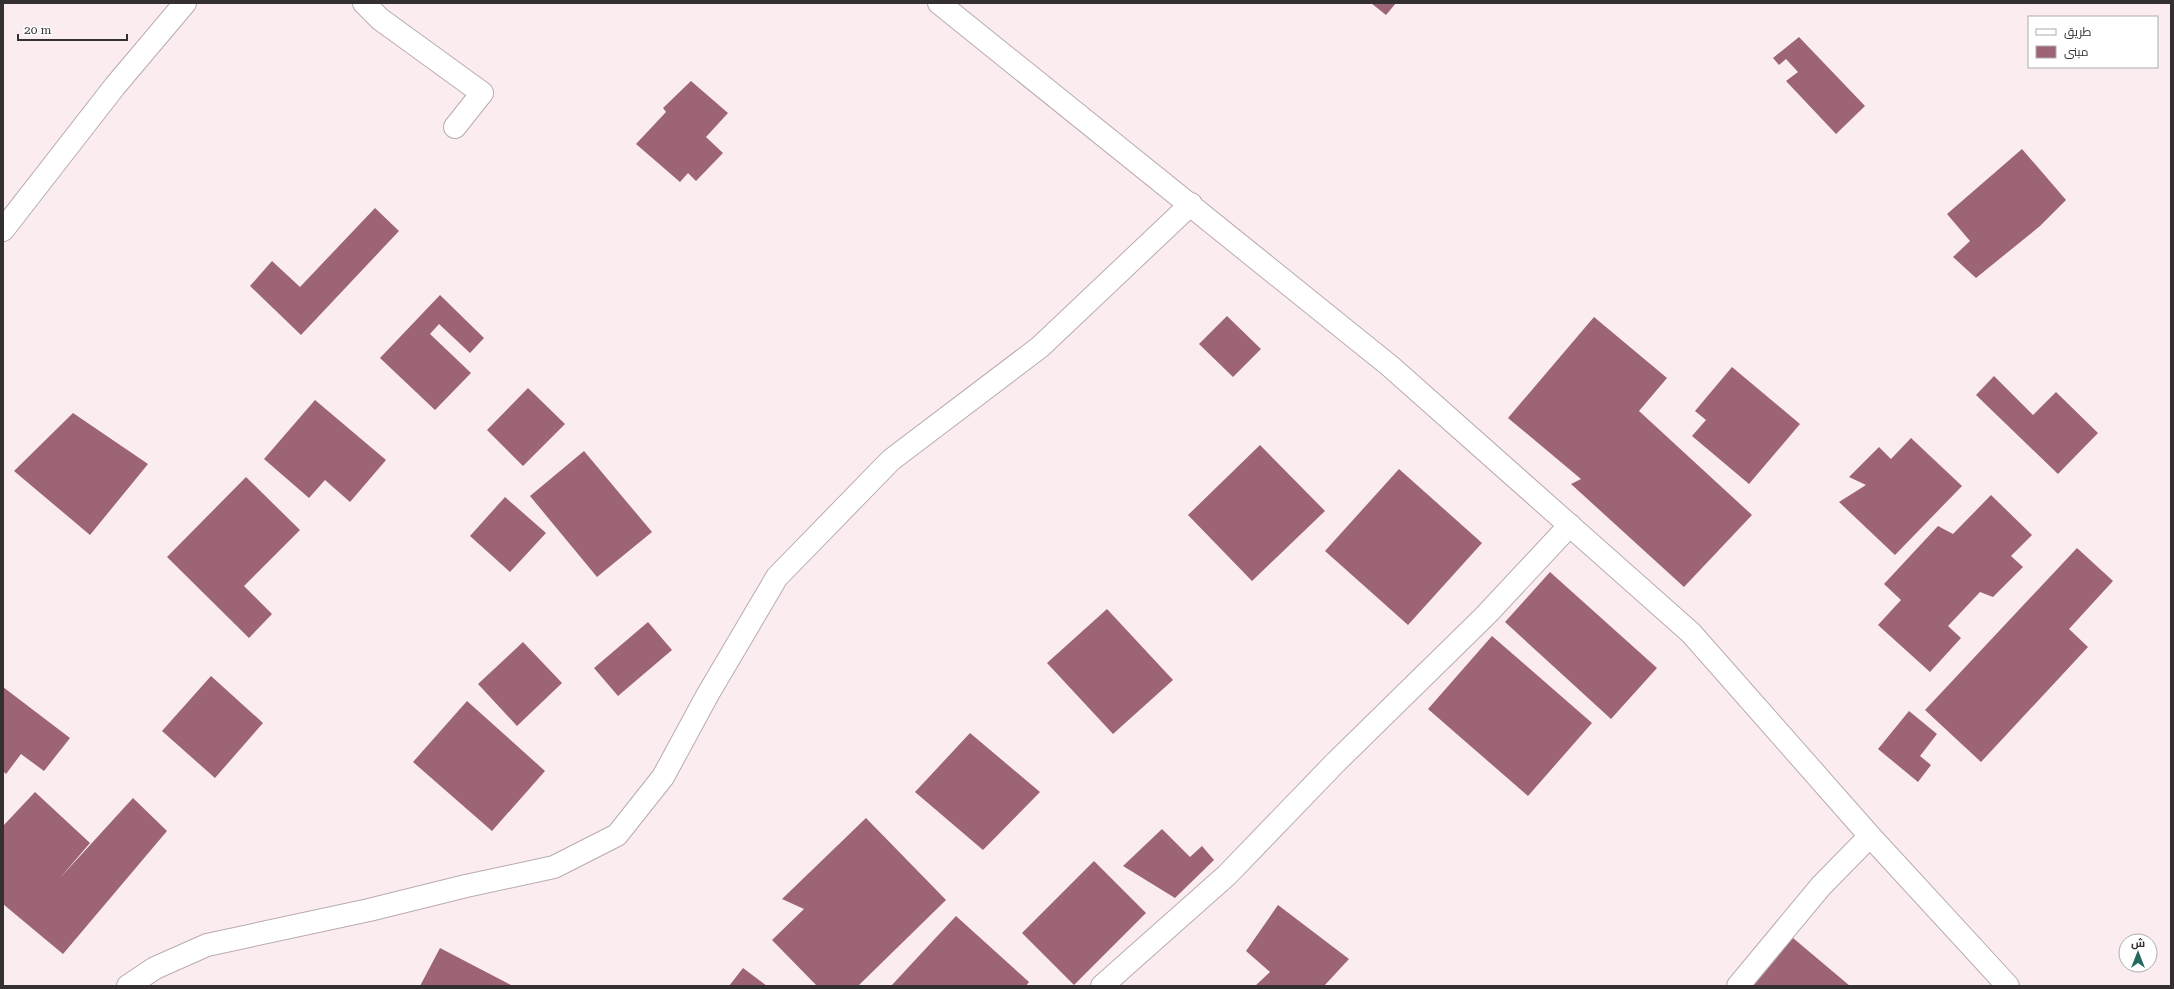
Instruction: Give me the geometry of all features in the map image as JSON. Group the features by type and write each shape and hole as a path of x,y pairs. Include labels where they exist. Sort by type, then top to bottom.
{"street":[{"path":"3,230 115,86 185,3"},
{"path":"364,3 380,19 482,93 455,127"},
{"path":"939,3 1191,204 1390,366 1691,633 1870,836 2008,986"},
{"path":"128,986 155,968 207,945 369,910 466,886 554,867 617,835 663,777 708,694 777,577 890,460 1040,347 1191,204"},
{"path":"1102,986 1227,875 1336,762 1486,615 1570,525"},
{"path":"1738,986 1821,886 1870,836"}],"building":[{"path":"1371,3 1396,3 1386,15"},
{"path":"1799,37 1865,106 1836,134 1786,81 1798,72 1786,59 1779,65 1773,58"},
{"path":"691,81 728,113 706,137 723,153 696,181 688,173 680,182 636,144 666,112 663,108"},
{"path":"2022,149 2066,200 2040,226 1976,278 1953,257 1970,241 1947,214"},
{"path":"375,208 399,231 301,335 250,286 272,261 300,287"},
{"path":"440,295 484,338 470,353 439,324 430,334 471,373 435,410 380,358"},
{"path":"1227,316 1261,349 1233,377 1199,344"},
{"path":"1594,317 1667,378 1639,411 1752,515 1684,587 1571,484 1581,479 1508,418"},
{"path":"1732,367 1800,424 1749,484 1692,436 1706,420 1695,411"},
{"path":"1994,376 2033,415 2056,392 2098,433 2058,474 1976,395"},
{"path":"528,388 565,424 523,466 487,430"},
{"path":"315,400 386,460 350,502 325,480 309,498 264,459"},
{"path":"73,413 148,464 90,535 14,471"},
{"path":"1911,438 1962,486 1895,555 1839,502 1866,485 1849,477 1879,447 1891,459"},
{"path":"1260,445 1325,511 1252,581 1188,515"},
{"path":"584,451 652,532 597,577 530,496"},
{"path":"1399,469 1482,543 1408,625 1325,551"},
{"path":"246,477 300,530 244,586 272,614 249,638 167,557"},
{"path":"1991,495 2032,535 2011,556 2023,567 1993,597 1980,592 1948,626 1961,638 1930,672 1878,625 1901,600 1884,584 1938,526 1953,534"},
{"path":"505,497 546,533 510,572 470,536"},
{"path":"2077,548 2113,581 2069,629 2088,647 1981,762 1925,710"},
{"path":"1550,572 1657,668 1611,719 1505,622"},
{"path":"1107,609 1173,680 1113,734 1047,663"},
{"path":"648,622 672,650 618,696 594,668"},
{"path":"1492,636 1592,723 1528,796 1428,709"},
{"path":"523,642 562,683 517,726 478,684"},
{"path":"211,676 263,723 215,778 162,731"},
{"path":"3,687 70,738 44,771 21,754 6,774 3,771"},
{"path":"467,701 545,771 492,831 413,762"},
{"path":"1909,711 1937,734 1920,756 1931,765 1918,782 1878,749"},
{"path":"970,733 1040,792 983,850 915,792"},
{"path":"35,792 90,843 59,879 133,798 167,831 63,954 3,904 3,826"},
{"path":"866,818 946,900 858,986 817,986 772,940 804,909 782,899"},
{"path":"1162,829 1190,857 1202,846 1214,860 1175,898 1123,866"},
{"path":"1094,861 1146,913 1074,985 1022,933"},
{"path":"1278,905 1349,959 1324,986 1255,986 1270,972 1246,951"},
{"path":"956,916 1029,982 1026,986 891,986"},
{"path":"1793,938 1850,986 1751,986"},
{"path":"440,948 513,986 420,986"},
{"path":"743,968 767,986 729,986"}]}
